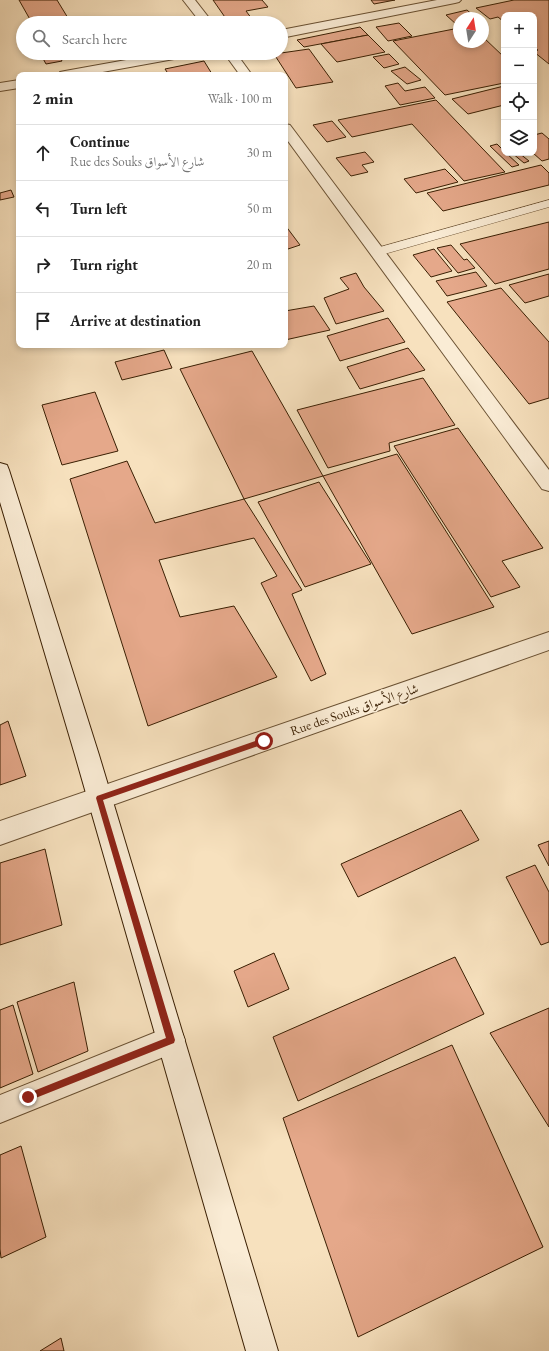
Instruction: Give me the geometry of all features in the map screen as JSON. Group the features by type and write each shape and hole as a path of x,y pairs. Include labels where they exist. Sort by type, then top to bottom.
{"street":[{"path":"190,0 202,16"},
{"path":"288,33 455,0"},
{"path":"81,72 147,60"},
{"path":"235,60 244,72"},
{"path":"0,87 16,84"},
{"path":"288,132 549,484"},
{"path":"0,470 171,1040 262,1351"},
{"name":"Rue des Souks شارع الأسواق","path":"0,834 549,641"},
{"path":"0,1109 171,1040"}],"lane":[{"path":"377,252 549,203"}],"building":[{"path":"19,0 57,0 67,16 28,16"},
{"path":"213,0 262,0 268,7 246,11 250,16 224,16"},
{"path":"371,0 395,0 374,4"},
{"path":"514,0 549,0 549,64 537,54 537,12 501,12 501,20 498,17 490,19 489,12 481,12 476,8"},
{"path":"467,10 469,12 459,12"},
{"path":"453,13 453,21 446,15"},
{"path":"399,23 412,36 388,41 376,27"},
{"path":"360,27 368,35 304,47 297,40"},
{"path":"453,29 453,48 489,48 489,43 501,54 501,84 445,95 393,41"},
{"path":"368,35 385,52 337,62 321,44"},
{"path":"309,49 333,82 296,88 288,76 288,72 286,72 278,60 288,60 288,52"},
{"path":"389,54 399,64 384,68 373,57"},
{"path":"44,60 62,61 46,64"},
{"path":"204,61 211,72 167,72 165,69"},
{"path":"405,67 421,80 407,84 391,71"},
{"path":"398,83 405,91 425,87 435,98 400,105 385,86"},
{"path":"501,87 501,106 468,114 452,99"},
{"path":"436,100 505,172 464,181 412,124 352,137 338,120"},
{"path":"332,121 346,137 327,142 313,125"},
{"path":"542,133 549,139 549,159 542,161 536,156 537,134"},
{"path":"497,144 501,148 501,156 509,156 519,165 512,167 490,146"},
{"path":"365,152 374,162 362,165 368,172 351,176 336,158"},
{"path":"516,156 523,156 529,161 524,163"},
{"path":"541,165 549,173 549,185 443,211 427,193"},
{"path":"445,169 458,182 416,193 404,179"},
{"path":"11,190 14,197 0,200 0,193"},
{"path":"549,222 549,269 495,284 460,244"},
{"path":"288,229 300,245 288,249"},
{"path":"451,245 464,260 467,259 475,268 458,273 437,248"},
{"path":"434,249 452,271 431,277 413,255"},
{"path":"476,272 487,286 447,296 436,281"},
{"path":"356,273 364,287 384,311 336,324 324,298 349,289 340,278"},
{"path":"549,274 549,296 525,303 509,285"},
{"path":"501,288 549,342 549,398 529,404 447,302"},
{"path":"314,306 330,330 288,339 288,310"},
{"path":"388,318 405,342 340,361 327,336"},
{"path":"408,348 425,370 360,389 347,367"},
{"path":"164,350 172,368 122,380 115,362"},
{"path":"252,351 323,476 244,499 180,369"},
{"path":"423,378 455,425 389,443 390,451 328,468 297,410"},
{"path":"95,392 118,451 62,465 42,405"},
{"path":"458,428 543,548 502,561 520,587 491,597 394,446"},
{"path":"397,454 494,607 412,634 323,476"},
{"path":"127,461 155,523 244,499 302,590 292,594 326,674 311,681 261,583 277,576 254,538 159,560 180,617 234,606 277,677 148,726 70,479"},
{"path":"319,482 371,564 305,587 258,502"},
{"path":"8,721 26,776 0,785 0,725"},
{"path":"461,810 479,840 358,897 341,864"},
{"path":"549,841 549,866 538,845"},
{"path":"45,849 62,925 0,945 0,863"},
{"path":"535,865 549,892 549,942 541,945 506,877"},
{"path":"274,953 289,989 248,1007 234,971"},
{"path":"455,957 484,1014 298,1101 273,1037"},
{"path":"74,982 88,1051 38,1072 17,1002"},
{"path":"13,1005 33,1074 0,1088 0,1010"},
{"path":"549,1008 549,1127 490,1033"},
{"path":"452,1045 543,1247 358,1337 283,1118"},
{"path":"21,1146 46,1237 1,1258 0,1155"},
{"path":"61,1338 64,1351 40,1351"}],"route":[{"path":"28,1097 171,1040 99,798 264,741"}]}
